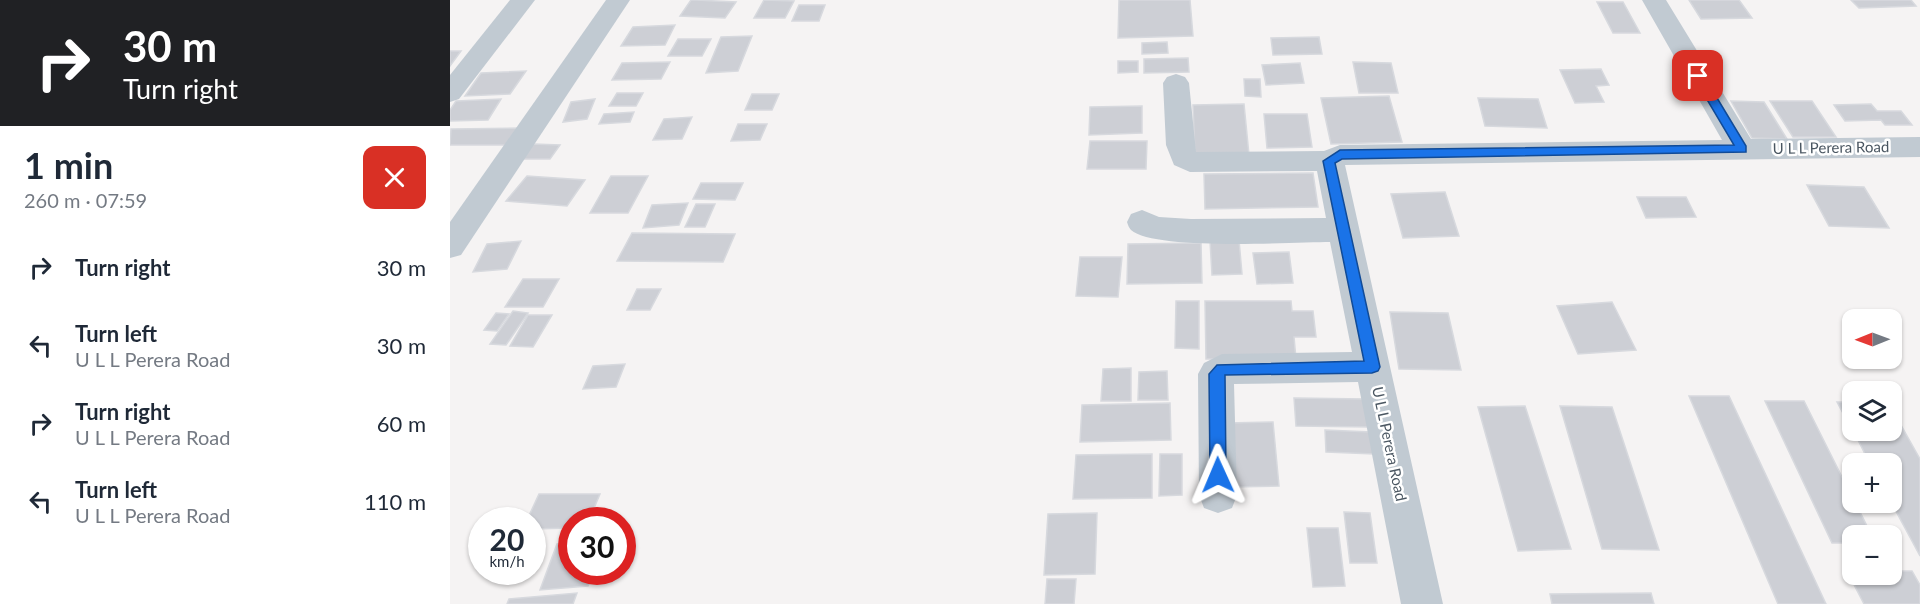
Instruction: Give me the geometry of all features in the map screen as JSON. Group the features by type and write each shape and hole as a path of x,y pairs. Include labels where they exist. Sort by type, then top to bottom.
{"street":[{"path":"450,93 523,0"},
{"path":"450,246 618,0"},
{"path":"1654,0 1742,149"},
{"path":"1176,83 1180,145 1184,158 1190,162 1329,161"},
{"name":"U L L Perera Road","path":"1422,604 1329,161 1340,155 1920,147"},
{"path":"1142,222 1155,228 1191,231 1344,230"},
{"path":"1218,495 1216,374 1222,369 1372,367"}],"building":[{"path":"691,0 736,2 725,18 680,16"},
{"path":"764,0 794,1 785,18 754,18"},
{"path":"1119,0 1190,0 1193,36 1118,38"},
{"path":"1689,0 1739,0 1752,18 1701,19"},
{"path":"1851,0 1911,0 1916,6 1859,8"},
{"path":"1597,2 1623,2 1640,33 1613,33"},
{"path":"799,5 825,5 819,21 792,21"},
{"path":"675,25 665,45 621,46 633,27"},
{"path":"752,36 738,71 706,73 721,37"},
{"path":"1319,37 1322,54 1273,55 1271,38"},
{"path":"678,39 711,39 702,56 668,56"},
{"path":"1167,42 1168,53 1142,54 1142,43"},
{"path":"450,51 461,51 450,66"},
{"path":"1188,58 1189,72 1144,73 1144,59"},
{"path":"1118,61 1138,61 1138,72 1118,73"},
{"path":"670,62 661,79 612,80 622,63"},
{"path":"1353,62 1391,63 1398,93 1359,93"},
{"path":"1300,63 1304,83 1266,85 1262,65"},
{"path":"1601,69 1609,85 1596,86 1604,102 1575,103 1560,70"},
{"path":"526,71 510,94 465,96 481,73"},
{"path":"1244,79 1260,79 1261,97 1245,96"},
{"path":"617,93 643,93 636,106 609,106"},
{"path":"752,94 779,94 772,110 745,110"},
{"path":"1389,96 1402,142 1331,144 1321,98"},
{"path":"1478,98 1538,99 1547,128 1485,126"},
{"path":"501,99 488,120 450,121 450,110 456,101"},
{"path":"595,99 587,119 563,122 571,102"},
{"path":"1731,101 1764,102 1787,139 1752,138"},
{"path":"1770,101 1812,101 1836,137 1793,137"},
{"path":"1244,104 1249,155 1195,156 1193,105"},
{"path":"1871,104 1877,111 1901,111 1912,125 1885,125 1881,120 1845,121 1834,105"},
{"path":"1142,106 1142,133 1089,135 1090,107"},
{"path":"634,112 630,122 599,124 604,114"},
{"path":"1264,114 1307,114 1312,147 1267,148"},
{"path":"692,117 682,139 653,140 664,119"},
{"path":"738,124 767,124 760,140 731,141"},
{"path":"522,128 510,145 450,145 451,129"},
{"path":"1090,141 1147,141 1146,169 1087,169"},
{"path":"533,144 560,145 550,159 523,159"},
{"path":"1313,173 1318,207 1205,209 1204,174"},
{"path":"527,176 585,180 567,206 506,201"},
{"path":"611,176 648,176 628,213 590,213"},
{"path":"701,183 743,183 735,200 693,199"},
{"path":"1807,185 1864,187 1889,228 1829,226"},
{"path":"1445,192 1459,236 1403,238 1391,194"},
{"path":"1637,197 1686,197 1696,217 1646,218"},
{"path":"688,203 679,225 643,228 652,205"},
{"path":"696,204 715,204 705,227 685,227"},
{"path":"632,233 735,234 723,262 617,261"},
{"path":"1239,240 1242,274 1212,275 1210,241"},
{"path":"521,241 507,269 473,272 487,244"},
{"path":"1201,243 1202,283 1127,284 1128,244"},
{"path":"1289,252 1293,283 1257,284 1253,253"},
{"path":"1080,257 1122,257 1118,297 1076,296"},
{"path":"523,279 559,279 543,307 505,307"},
{"path":"637,289 661,289 650,310 627,310"},
{"path":"1176,301 1199,301 1199,349 1175,348"},
{"path":"1205,301 1291,301 1292,311 1313,311 1316,337 1294,337 1296,359 1206,359"},
{"path":"1612,302 1636,350 1578,354 1557,306"},
{"path":"513,311 528,313 506,345 490,344"},
{"path":"1390,312 1448,313 1461,370 1399,369"},
{"path":"496,313 509,314 497,331 484,330"},
{"path":"528,315 552,315 533,347 510,346"},
{"path":"625,364 616,387 583,389 593,366"},
{"path":"1131,368 1131,401 1101,401 1103,369"},
{"path":"1167,371 1168,400 1138,400 1139,372"},
{"path":"1689,396 1729,396 1826,604 1778,604"},
{"path":"1294,398 1366,399 1370,427 1296,426"},
{"path":"1765,401 1804,401 1842,477 1842,513 1860,513 1866,525 1842,525 1842,543 1832,543"},
{"path":"1837,402 1842,402 1842,411"},
{"path":"1170,403 1171,440 1080,442 1082,405"},
{"path":"1525,406 1571,549 1518,551 1478,407"},
{"path":"1560,406 1612,407 1659,550 1602,549"},
{"path":"1273,422 1279,486 1231,487 1227,423"},
{"path":"1902,427 1920,459 1920,556 1897,513 1902,513 1902,453 1864,453 1858,441 1902,441"},
{"path":"1325,430 1371,432 1374,454 1326,452"},
{"path":"1152,454 1152,498 1073,499 1076,455"},
{"path":"1160,454 1182,454 1182,495 1159,496"},
{"path":"539,494 600,494 594,507 558,507 558,528 546,529 546,507 533,507"},
{"path":"1344,512 1370,513 1377,563 1350,563"},
{"path":"1097,513 1095,574 1044,575 1048,514"},
{"path":"1307,528 1338,528 1345,586 1313,587"},
{"path":"557,544 558,585 588,586 540,590 542,585 546,585 546,574"},
{"path":"1902,571 1912,571 1920,585 1920,604 1864,604 1854,585 1902,585"},
{"path":"1047,579 1076,579 1074,604 1045,604"},
{"path":"577,593 573,604 507,604 509,599"},
{"path":"1651,593 1654,604 1552,604 1550,594"}],"route":[{"path":"1218,475 1216,374 1222,369 1372,367 1329,161 1340,155 1742,149 1698,76"}]}
